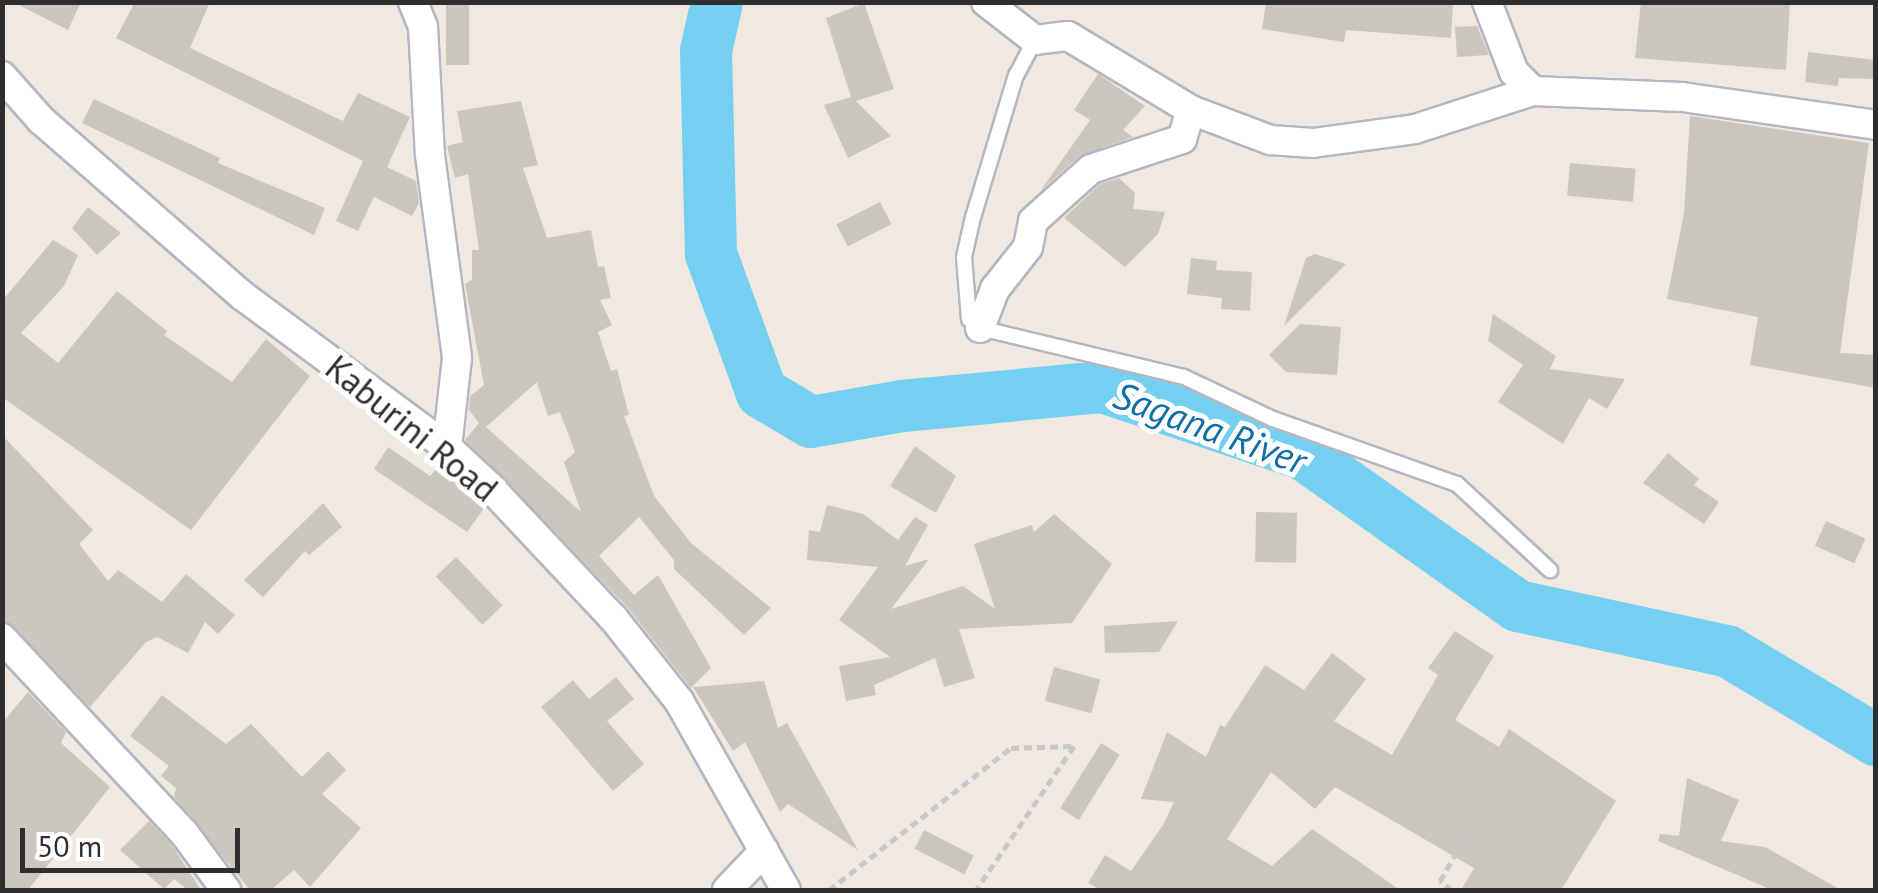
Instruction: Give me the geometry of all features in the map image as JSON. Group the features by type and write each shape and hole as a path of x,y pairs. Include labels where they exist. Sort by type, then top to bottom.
{"street":[{"path":"413,2 423,27 430,155 457,358 447,447"},
{"path":"986,2 1035,40 1068,36 1191,110 1234,131 1313,143 1415,129 1533,91 1682,98 1876,125"},
{"path":"1488,2 1514,72 1533,91"},
{"name":"Kaburini Road","path":"2,76 41,120 242,296 447,447 614,620 679,700 786,890"},
{"path":"980,328 995,289 1028,248 1033,220 1091,169 1174,144 1191,110"},
{"path":"2,638 184,834 226,890"},
{"path":"727,890 764,851"}],"lane":[{"path":"1035,40 1016,75 964,257 969,319 980,328 1184,378 1273,419 1456,484 1550,570"}],"path":[{"path":"830,890 1011,748 1074,746 976,890"},
{"path":"1452,890 1440,881 1485,803"}],"building":[{"path":"13,2 81,2 68,30"},
{"path":"135,2 210,2 190,48 343,121 358,93 410,117 387,167 416,181 419,203 412,216 374,197 358,231 336,221 363,161 116,38"},
{"path":"446,2 469,2 469,65 446,65"},
{"path":"1266,2 1453,2 1451,38 1346,30 1344,42 1262,29"},
{"path":"1641,2 1790,2 1786,70 1635,58"},
{"path":"864,3 894,89 856,101 891,136 848,158 824,105 851,97 826,18"},
{"path":"1477,26 1489,55 1457,57 1455,27"},
{"path":"1808,52 1876,60 1876,79 1839,78 1838,86 1805,82"},
{"path":"1098,74 1145,106 1123,130 1133,137 1080,156 1041,190 1090,120 1074,110"},
{"path":"94,99 220,158 218,163 325,208 314,235 82,123"},
{"path":"521,101 538,165 523,168 547,238 591,230 598,267 604,266 611,298 600,300 612,325 598,332 611,371 617,369 629,415 624,416 654,496 691,543 771,608 744,635 674,569 674,560 639,517 599,556 634,595 658,575 711,668 691,688 627,607 465,440 479,423 469,410 470,396 484,385 465,284 472,280 472,250 479,250 468,174 455,178 447,146 463,142 457,111","holes":["537,382 548,416 560,412 575,452 564,462 581,512 486,427"]},
{"path":"1690,116 1869,143 1840,353 1876,355 1876,388 1750,365 1758,317 1667,299 1684,213"},
{"path":"1570,163 1636,169 1633,202 1567,196"},
{"path":"1119,178 1135,193 1133,209 1165,212 1158,234 1125,267 1064,218 1100,184"},
{"path":"880,202 891,224 848,247 836,224"},
{"path":"88,207 121,233 97,255 72,228"},
{"path":"53,240 78,255 64,286 21,333 58,363 117,291 167,331 164,335 232,382 266,339 310,376 191,530 2,397 2,301"},
{"path":"1315,254 1346,264 1284,326 1306,258"},
{"path":"1191,258 1217,261 1216,270 1252,272 1250,311 1221,309 1222,298 1187,294"},
{"path":"1493,314 1556,356 1550,369 1625,379 1607,409 1589,398 1563,444 1498,402 1523,365 1488,341"},
{"path":"1300,324 1341,327 1337,375 1286,372 1269,355"},
{"path":"2,435 93,530 79,544 108,581 118,570 162,602 186,574 235,615 218,634 205,622 188,653 157,637 146,642 90,707 2,621"},
{"path":"915,446 956,476 936,513 890,486"},
{"path":"388,447 430,476 440,465 485,507 467,532 374,469"},
{"path":"1668,453 1699,479 1694,485 1719,502 1704,524 1643,483"},
{"path":"323,503 342,527 309,555 305,551 263,597 244,580"},
{"path":"827,505 863,514 898,540 915,517 928,525 905,566 929,559 891,609 963,586 995,609 974,544 1032,525 1034,532 1054,514 1112,564 1072,623 959,629 975,678 944,687 935,658 874,685 876,695 846,701 839,666 890,657 839,620 878,567 807,560 809,530 820,532"},
{"path":"1256,512 1297,513 1296,563 1255,562"},
{"path":"1826,521 1865,538 1854,563 1815,546"},
{"path":"456,557 503,605 482,625 436,576"},
{"path":"1178,621 1159,652 1105,653 1104,626"},
{"path":"1455,631 1494,656 1455,720 1499,747 1509,729 1616,801 1561,890 1461,890 1474,868 1335,787 1315,809 1271,772 1227,839 1272,866 1312,829 1400,890 1101,890 1088,883 1105,855 1131,871 1163,825 1174,802 1141,799 1167,732 1206,757 1220,725 1225,727 1265,665 1304,690 1332,653 1366,679 1334,721 1392,755 1438,675 1428,668"},
{"path":"1054,667 1100,679 1091,713 1045,701"},
{"path":"616,677 634,699 607,721 644,764 613,791 541,707 573,680 589,699"},
{"path":"764,681 778,728 787,723 858,850 788,804 780,812 745,742 733,751 693,687"},
{"path":"28,692 66,732 61,743 110,787 28,890 2,890 2,723"},
{"path":"162,695 226,744 251,724 302,777 328,751 346,770 322,794 361,828 310,887 294,870 271,890 250,890 174,797 176,788 161,776 169,766 130,736"},
{"path":"1101,743 1120,755 1079,820 1060,808"},
{"path":"1687,778 1739,800 1721,841 1765,847 1841,890 1772,890 1658,841 1660,834 1679,836"},
{"path":"149,821 171,844 201,890 188,890 174,879 164,889 120,850"},
{"path":"924,830 974,855 964,874 914,849"}],"waterway":[{"name":"Sagana River","path":"717,2 706,51 711,254 762,393 811,422 902,406 1103,387 1303,454 1518,606 1727,651 1876,740"}]}
